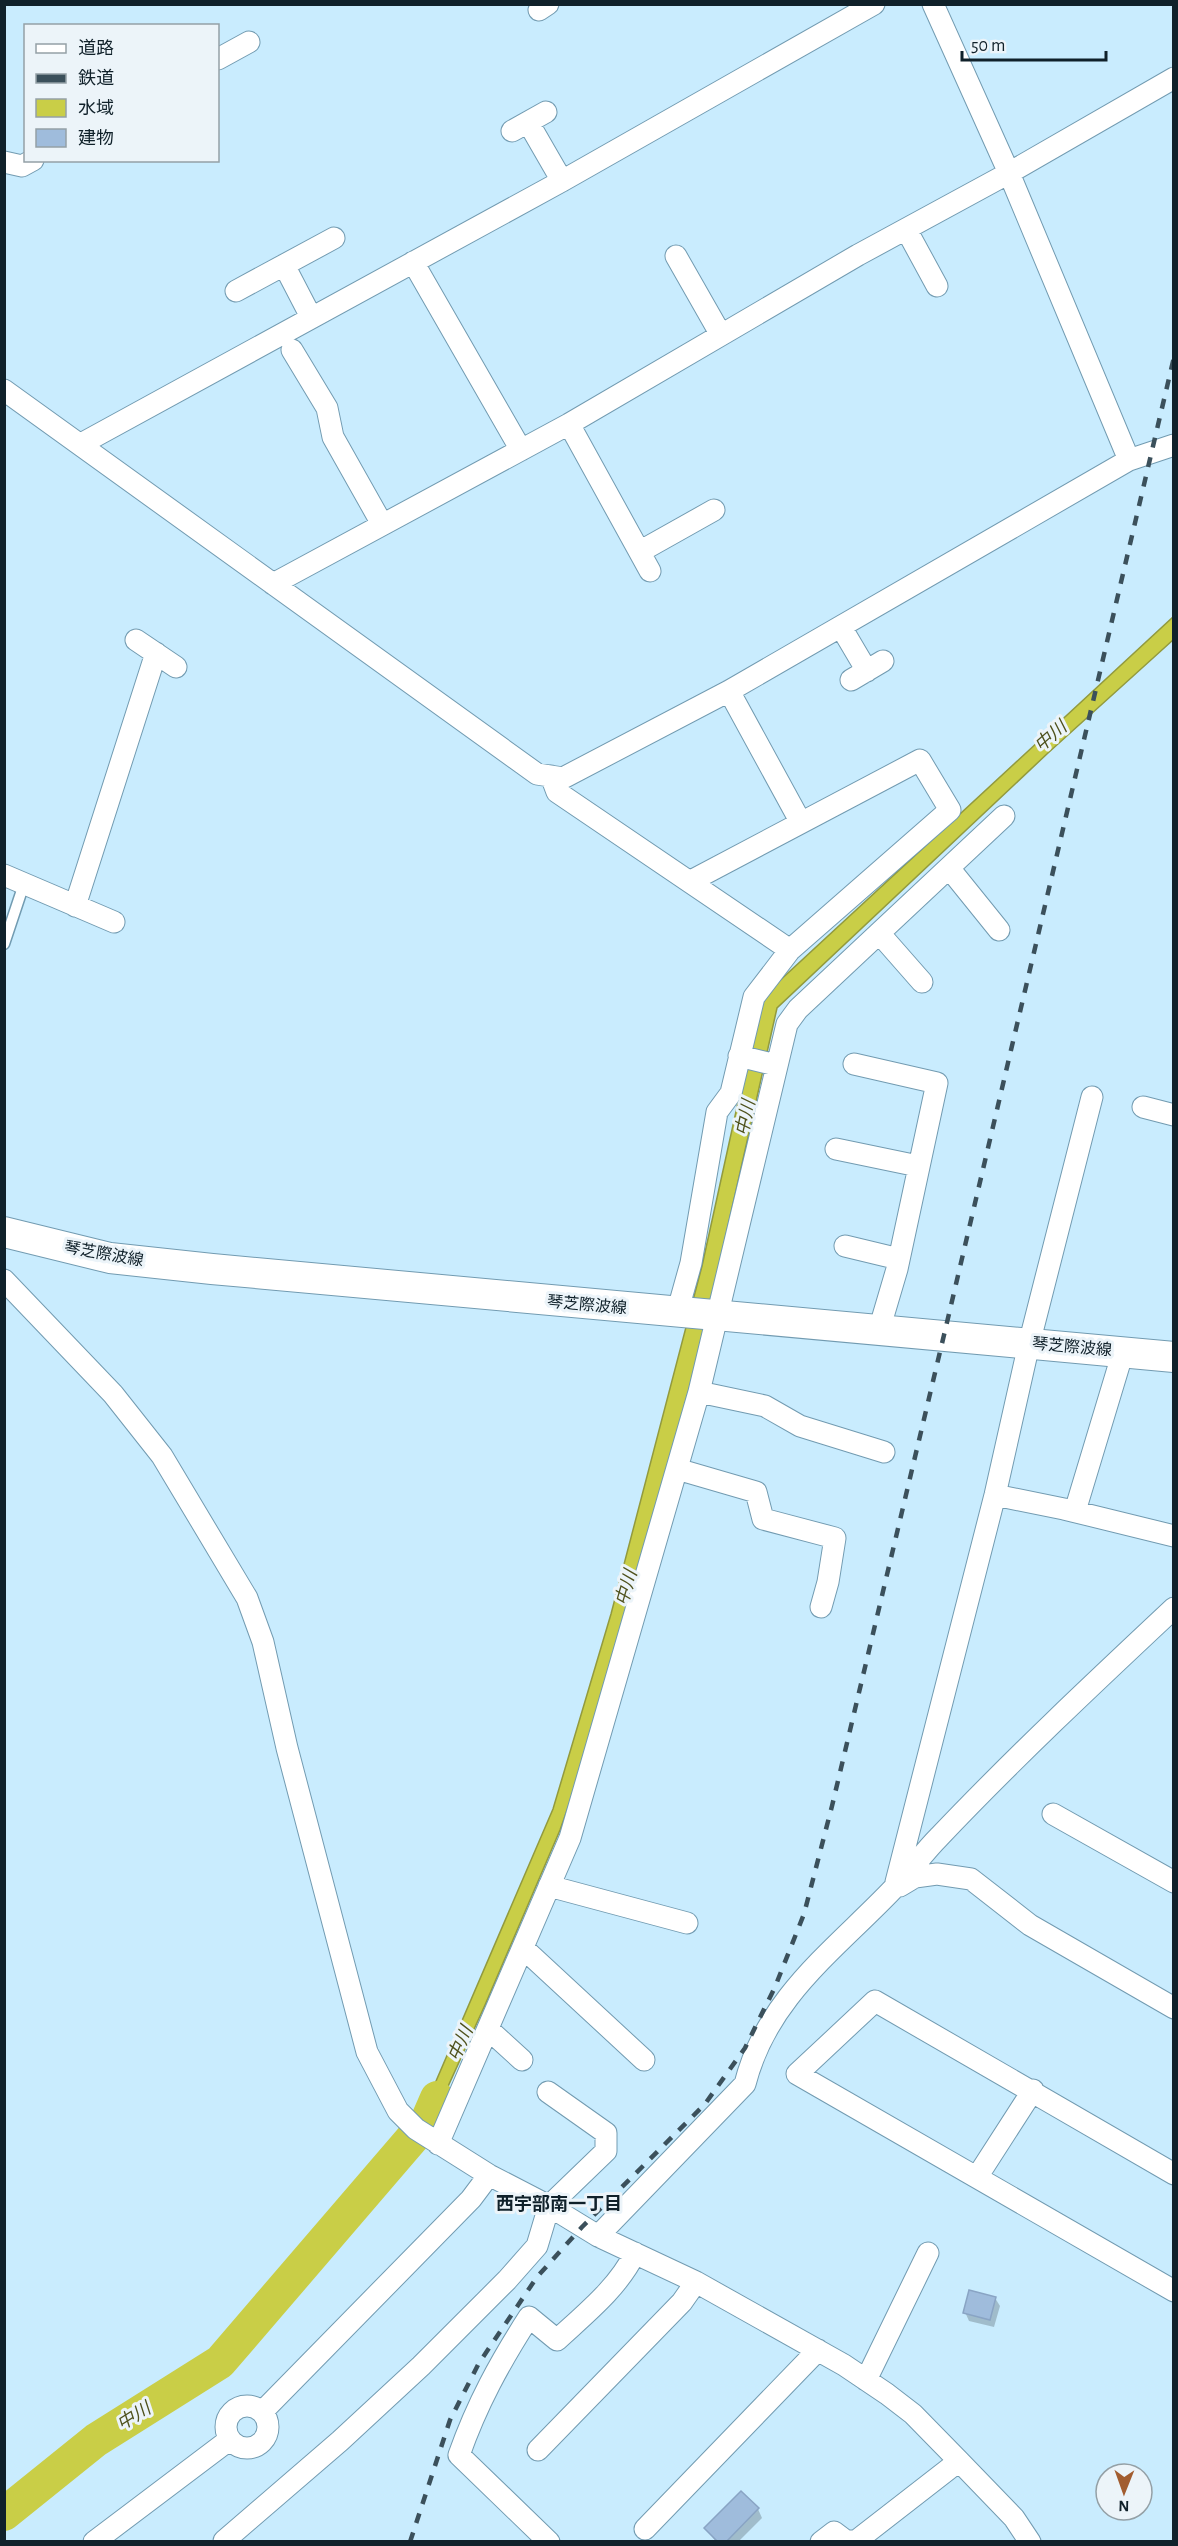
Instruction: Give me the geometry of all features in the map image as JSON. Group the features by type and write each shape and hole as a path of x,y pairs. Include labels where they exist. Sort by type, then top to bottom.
{"main road":[{"name":"琴芝際波線","path":"4,1232 110,1258 697,1315 1124,1352 1173,1354"}],"street":[{"path":"81,444 562,181 874,4"},
{"path":"933,4 1009,173 1129,460"},
{"path":"219,58 249,42"},
{"path":"273,584 569,424 1173,78"},
{"path":"529,121 562,181"},
{"path":"4,162 22,166 29,162"},
{"path":"906,229 937,286"},
{"path":"236,291 334,238"},
{"path":"676,256 721,335"},
{"path":"413,262 521,450"},
{"path":"284,265 311,317"},
{"path":"292,350 327,408 333,437 382,524"},
{"path":"4,390 537,774 563,778 729,691 1129,460 1173,446"},
{"path":"569,424 650,571"},
{"path":"641,551 714,510"},
{"path":"841,627 867,671"},
{"path":"136,640 176,667"},
{"path":"75,906 156,653"},
{"path":"729,691 800,821"},
{"path":"438,2144 570,1838 699,1392 697,1315 691,1263 717,1112 731,1093 742,1057 754,997 790,950 950,810 920,760 800,821 691,881"},
{"path":"551,776 557,792 790,950"},
{"path":"697,1315 787,1024 798,1009 1004,816"},
{"path":"949,868 999,930"},
{"path":"4,874 114,922"},
{"path":"879,933 922,982"},
{"path":"742,1057 773,1064"},
{"path":"854,1064 936,1083 899,1259 879,1330"},
{"path":"894,1889 995,1495 1029,1344 1092,1097"},
{"path":"1143,1107 1173,1115"},
{"path":"836,1149 918,1166"},
{"path":"845,1246 899,1259"},
{"path":"4,1280 113,1394 162,1456 247,1598 263,1642 287,1748 367,2052 398,2111 416,2129 489,2175 549,2206 598,2236 696,2282 818,2350 866,2380 913,2414 1014,2518 1030,2541"},
{"path":"1075,1511 1124,1352"},
{"path":"699,1392 765,1406 800,1426 884,1452"},
{"path":"677,1469 756,1492 763,1519 835,1538 828,1582 821,1607"},
{"path":"995,1495 1075,1511 1173,1536"},
{"path":"598,2236 745,2084 752,2059 773,2016 789,1994 894,1889 938,1838 1173,1608"},
{"path":"1053,1814 1173,1882"},
{"path":"894,1889 915,1877 937,1874 971,1879 1030,1924 1173,2008"},
{"path":"549,1886 687,1923"},
{"path":"523,1948 644,2060"},
{"path":"1173,2174 1033,2090 875,2001 797,2074 1173,2291"},
{"path":"488,2029 522,2061"},
{"path":"977,2177 1033,2090"},
{"path":"224,2541 340,2441 421,2366 507,2280 537,2246 549,2206 606,2151 606,2133 548,2092"},
{"path":"263,2411 471,2199 489,2175"},
{"path":"549,2541 459,2455 473,2414 529,2317 557,2340 627,2269 635,2253"},
{"path":"866,2380 928,2253"},
{"path":"538,2450 682,2302 696,2282"},
{"path":"645,2529 818,2350"},
{"path":"251,2405 263,2411 269,2424 266,2438 255,2447 241,2448 229,2440 224,2428 228,2415 238,2406 251,2405"},
{"path":"94,2541 229,2440"},
{"path":"821,2541 834,2532 846,2541 856,2541 959,2461"}],"lane":[{"path":"4,944 24,884"}],"water":[{"path":"1173,617 1173,640 1048,753 777,1008 701,1346 592,1740 560,1830 485,2005 430,2126 418,2123 553,1809 611,1614 702,1266 761,998"}],"building":[{"path":"969,2290 996,2297 990,2320 963,2313"},
{"path":"741,2491 759,2508 726,2542 718,2542 704,2528"}],"waterway":[{"name":"中川","path":"4,2514 96,2440 220,2362 427,2121 437,2098"}],"railway":[{"path":"410,2542 450,2420 479,2363 537,2277 582,2227 705,2104 745,2048 775,1987 804,1914 832,1806 944,1335 1174,357"}],"district":[{"name":"西宇部南一丁目","path":"559,2205"}]}
